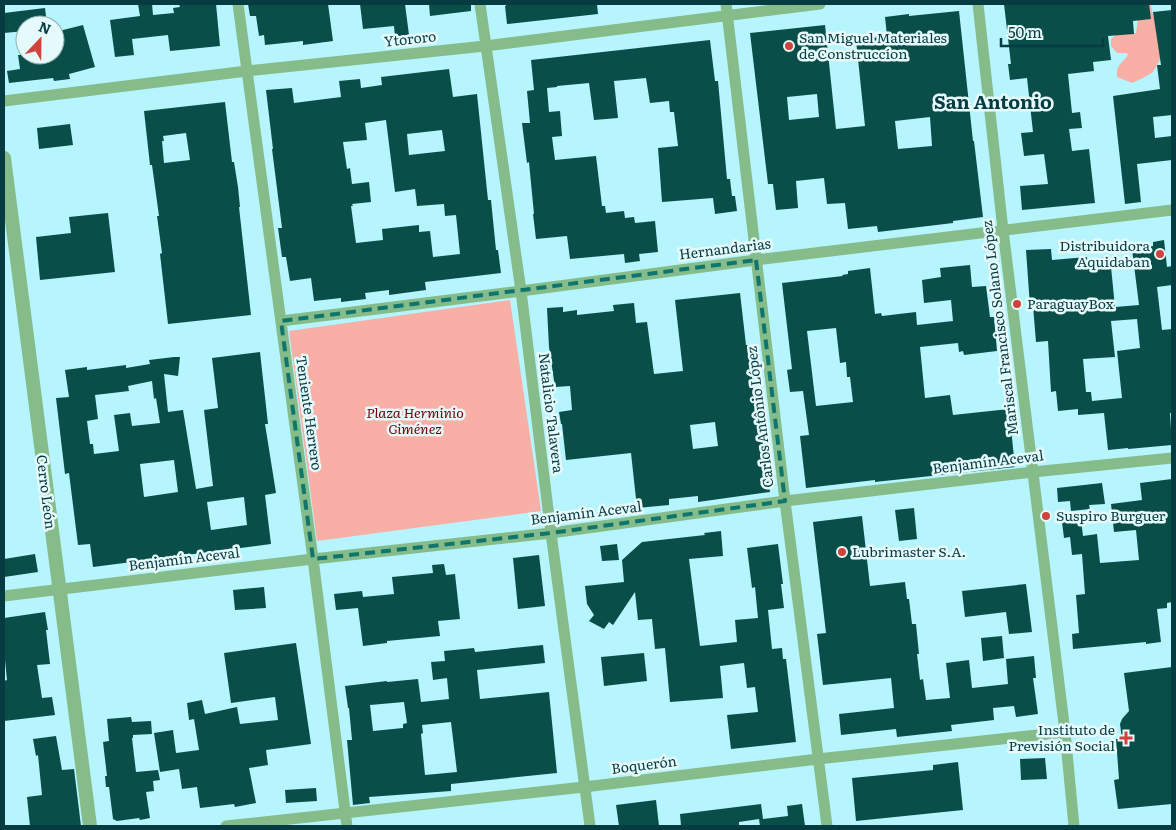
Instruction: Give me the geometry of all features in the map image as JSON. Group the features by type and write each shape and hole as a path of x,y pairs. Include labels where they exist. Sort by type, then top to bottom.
{"street":[{"name":"Teniente Herrero","path":"238,4 347,826"},
{"name":"Natalicio Talavera","path":"480,4 520,291 590,826"},
{"name":"Ytororo","path":"4,101 248,71 485,46 726,9 820,4"},
{"name":"Mariscal Francisco Solano López","path":"978,4 1074,826"},
{"name":"Carlos Antônio López","path":"726,9 827,826"},
{"name":"Cerro León","path":"4,158 90,826"},
{"name":"Hernandarias","path":"281,321 756,260 1172,210"},
{"name":"Benjamín Aceval","path":"4,596 551,533 786,501 1172,458"},
{"name":"Boquerón","path":"226,826 1064,732"}],"highlighted area":[{"path":"756,260 785,501 551,533 313,559 281,321"}],"green space":[{"path":"1143,4 1151,4 1152,12 1168,45 1153,72 1132,83 1117,77 1118,67 1128,55 1127,53 1117,53 1111,46 1111,39 1117,34 1136,33 1138,17 1143,10"},
{"name":"Plaza Herminio Giménez","path":"510,300 541,511 317,541 289,331"}],"building":[{"path":"138,4 152,4 153,15 174,13 173,8 180,7 179,4 216,4 220,46 170,51 168,35 132,39 134,55 115,57 110,20 140,16"},
{"path":"248,4 328,4 333,41 303,45 303,41 265,45 264,35 259,36 256,16 250,16"},
{"path":"360,4 405,4 409,35 395,37 394,26 363,29"},
{"path":"429,4 471,4 471,11 430,16"},
{"path":"506,4 597,4 598,14 507,24"},
{"path":"1004,4 1149,4 1151,19 1133,21 1134,34 1108,36 1111,60 1093,62 1094,71 1068,74 1072,113 1080,112 1082,128 1069,129 1072,151 1089,149 1095,203 1022,210 1020,186 1048,184 1044,154 1024,156 1021,133 1033,132 1027,78 1010,80 1008,64 1011,64"},
{"path":"45,8 46,15 15,15 15,32 4,33 4,13"},
{"path":"1172,10 1172,115 1153,117 1155,138 1172,136 1172,160 1137,164 1141,202 1125,204 1113,96 1160,89 1157,65 1161,65 1153,12"},
{"path":"959,11 983,217 953,221 953,223 878,232 877,226 848,229 845,203 827,204 824,178 796,181 798,208 776,210 773,184 768,184 750,33 825,25 836,129 865,126 856,40 887,36 885,17 909,14 909,16","holes":["817,94 819,117 789,120 787,97","930,117 932,146 898,149 895,121"]},
{"path":"83,25 95,67 69,74 70,79 54,81 53,78 9,83 7,71 20,69 19,65 65,65 65,30"},
{"path":"710,40 715,81 718,81 727,179 730,179 732,196 735,196 737,211 715,214 713,198 662,202 658,148 678,146 674,112 670,112 669,101 650,103 646,78 614,81 618,118 594,120 589,83 557,86 547,88 549,112 560,111 562,136 552,137 555,160 596,156 602,206 605,206 606,213 624,211 625,218 634,217 635,223 655,221 658,252 639,254 640,261 625,263 624,254 570,259 567,236 536,239 529,162 527,163 522,123 530,123 527,91 534,90 531,60"},
{"path":"449,69 453,97 477,94 488,200 491,200 496,250 498,250 501,273 425,282 426,290 389,295 389,290 365,293 366,299 341,302 341,298 314,301 311,278 290,281 286,257 282,257 278,228 282,228 266,90 292,88 294,103 341,97 339,81 360,79 361,88 382,85 381,77","holes":["386,120 395,192 415,189 417,206 444,204 445,216 456,215 460,254 433,257 430,231 419,232 419,225 382,229 383,240 356,243 351,206 353,206 352,204 371,202 369,182 352,184 350,168 347,169 343,142 367,140 365,123","442,130 445,151 409,155 407,134"]},
{"path":"225,102 232,162 234,162 238,187 251,315 168,324 160,254 162,253 157,216 159,216 152,165 150,165 144,111","holes":["186,133 190,160 164,163 163,136"]},
{"path":"70,124 73,145 39,149 37,128"},
{"path":"108,213 115,272 40,280 36,237 71,233 69,217"},
{"path":"1164,240 1167,267 1172,266 1172,285 1157,287 1162,330 1172,329 1172,413 1170,413 1172,445 1108,450 1104,413 1078,415 1078,409 1058,411 1056,391 1051,392 1048,341 1036,342 1033,306 1030,306 1026,250 1051,249 1052,260 1110,257 1115,307 1139,305 1132,249 1153,246 1153,242","holes":["1137,319 1140,348 1117,351 1122,398 1092,401 1091,392 1086,392 1083,359 1115,357 1111,321"]},
{"path":"970,265 972,287 986,286 990,317 994,317 997,351 964,355 963,351 959,352 958,343 920,347 925,398 950,395 953,415 1009,409 1015,467 806,488 800,436 809,435 803,391 790,392 787,370 792,369 782,283 843,276 848,274 848,271 870,268 875,314 881,313 882,316 916,312 917,325 953,321 951,300 924,303 922,280 941,277 940,268","holes":["836,328 840,363 846,362 847,377 850,377 853,402 816,406 807,331"]},
{"path":"740,293 754,394 758,394 770,492 698,502 698,496 669,499 669,505 637,508 631,453 566,460 559,412 572,410 570,386 555,387 549,347 547,308 563,307 563,312 577,310 577,315 614,311 613,305 634,303 636,323 647,322 654,374 683,371 675,300","holes":["715,422 718,446 693,449 690,425"]},
{"path":"260,352 268,424 265,424 276,493 265,495 271,544 93,567 90,544 78,545 69,473 65,474 56,398 69,397 65,370 87,367 87,370 126,365 126,368 150,364 149,360 180,357 178,376 164,374 168,412 183,410 196,489 213,486 204,410 218,408 212,358","holes":["152,381 160,423 132,426 130,413 114,415 119,451 94,454 93,444 90,444 87,421 98,419 95,395 129,391 128,386","174,460 178,492 144,497 140,464","244,497 247,525 211,530 207,502"]},
{"path":"1172,479 1172,602 1167,603 1167,608 1157,609 1161,642 1073,649 1072,634 1079,633 1076,595 1085,594 1082,554 1072,555 1070,537 1064,538 1062,522 1081,520 1083,536 1097,534 1100,563 1139,560 1136,530 1114,532 1111,504 1142,500 1140,483"},
{"path":"1102,483 1105,504 1089,505 1090,509 1071,511 1070,501 1058,502 1057,488"},
{"path":"914,508 917,539 899,541 895,510"},
{"path":"862,516 870,586 905,582 912,624 916,624 920,680 923,679 926,700 950,698 946,663 969,660 972,688 1008,684 1006,659 1034,656 1036,678 1033,678 1038,714 1016,717 1014,706 993,708 994,720 951,725 952,731 897,737 896,729 841,735 839,714 894,708 891,678 823,685 817,634 826,633 813,522"},
{"path":"721,531 723,556 689,559 700,646 737,642 735,620 758,618 755,587 752,588 747,548 778,544 784,608 768,610 772,649 782,648 783,659 786,659 796,742 731,749 727,715 758,712 755,687 747,688 744,663 720,666 723,698 670,702 665,648 655,649 652,619 638,620 635,592 613,625 609,622 604,629 589,621 594,615 587,604 585,586 624,582 622,560 642,542 705,535 704,533"},
{"path":"617,544 619,560 602,561 600,546"},
{"path":"35,554 38,572 4,577 4,559"},
{"path":"539,555 545,606 518,609 513,558"},
{"path":"444,564 446,575 455,574 460,619 438,621 440,636 387,641 387,643 363,646 358,608 336,610 334,594 362,591 363,597 394,594 392,577 433,573 432,565"},
{"path":"1026,584 1032,632 1009,634 1006,612 965,617 962,591"},
{"path":"264,587 266,608 235,610 233,590"},
{"path":"45,612 50,664 37,665 42,698 52,697 55,715 4,721 4,681 7,680 4,650 4,618"},
{"path":"1002,636 1004,658 983,661 981,638"},
{"path":"296,643 311,744 266,750 268,765 249,768 256,803 235,807 234,804 200,808 197,787 182,789 179,769 160,772 154,733 173,730 176,753 199,750 194,719 189,720 187,703 202,700 205,714 237,707 240,724 278,720 275,697 231,703 224,653"},
{"path":"543,645 545,663 477,670 480,699 549,692 557,773 451,784 451,791 369,797 370,803 353,805 347,740 352,740 345,686 418,679 421,702 449,699 447,678 433,680 431,662 445,661 444,651 474,648 475,652","holes":["404,702 407,723 403,724 403,728 373,731 370,705","451,722 457,772 425,775 421,734 423,733 422,725"]},
{"path":"644,653 647,681 604,686 601,657"},
{"name":"Instituto de Previsión Social","path":"1172,667 1172,804 1118,809 1114,780 1119,779 1116,739 1122,739 1120,724 1129,711 1124,673"},
{"path":"131,717 132,722 151,721 152,734 133,735 132,738 136,772 158,770 160,780 153,781 154,791 146,792 150,818 117,821 113,819 109,787 106,787 105,776 107,776 103,742 109,741 107,719"},
{"path":"56,736 62,770 74,769 81,826 30,826 27,797 42,795 38,755 36,756 33,739"},
{"path":"1045,758 1047,779 1021,780 1020,759"},
{"path":"958,762 963,810 856,821 852,778 933,770 933,765"},
{"path":"316,788 317,801 286,803 285,790"},
{"path":"656,800 659,826 619,826 616,805"},
{"path":"761,804 763,819 788,816 787,806 802,804 805,826 760,826 759,819 739,822 739,826 681,826 680,814"}],"place":[{"name":"San Miguel Materiales de Construccíon","path":"789,46"},
{"name":"Distribuidora Aquidaban","path":"1160,254"},
{"name":"ParaguayBox","path":"1017,304"},
{"name":"Suspiro Burguer","path":"1046,516"},
{"name":"Lubrimaster S.A.","path":"842,552"},
{"name":"Instituto de Previsión Social","path":"1126,738"}],"district":[{"name":"San Antonio","path":"993,102"}]}
